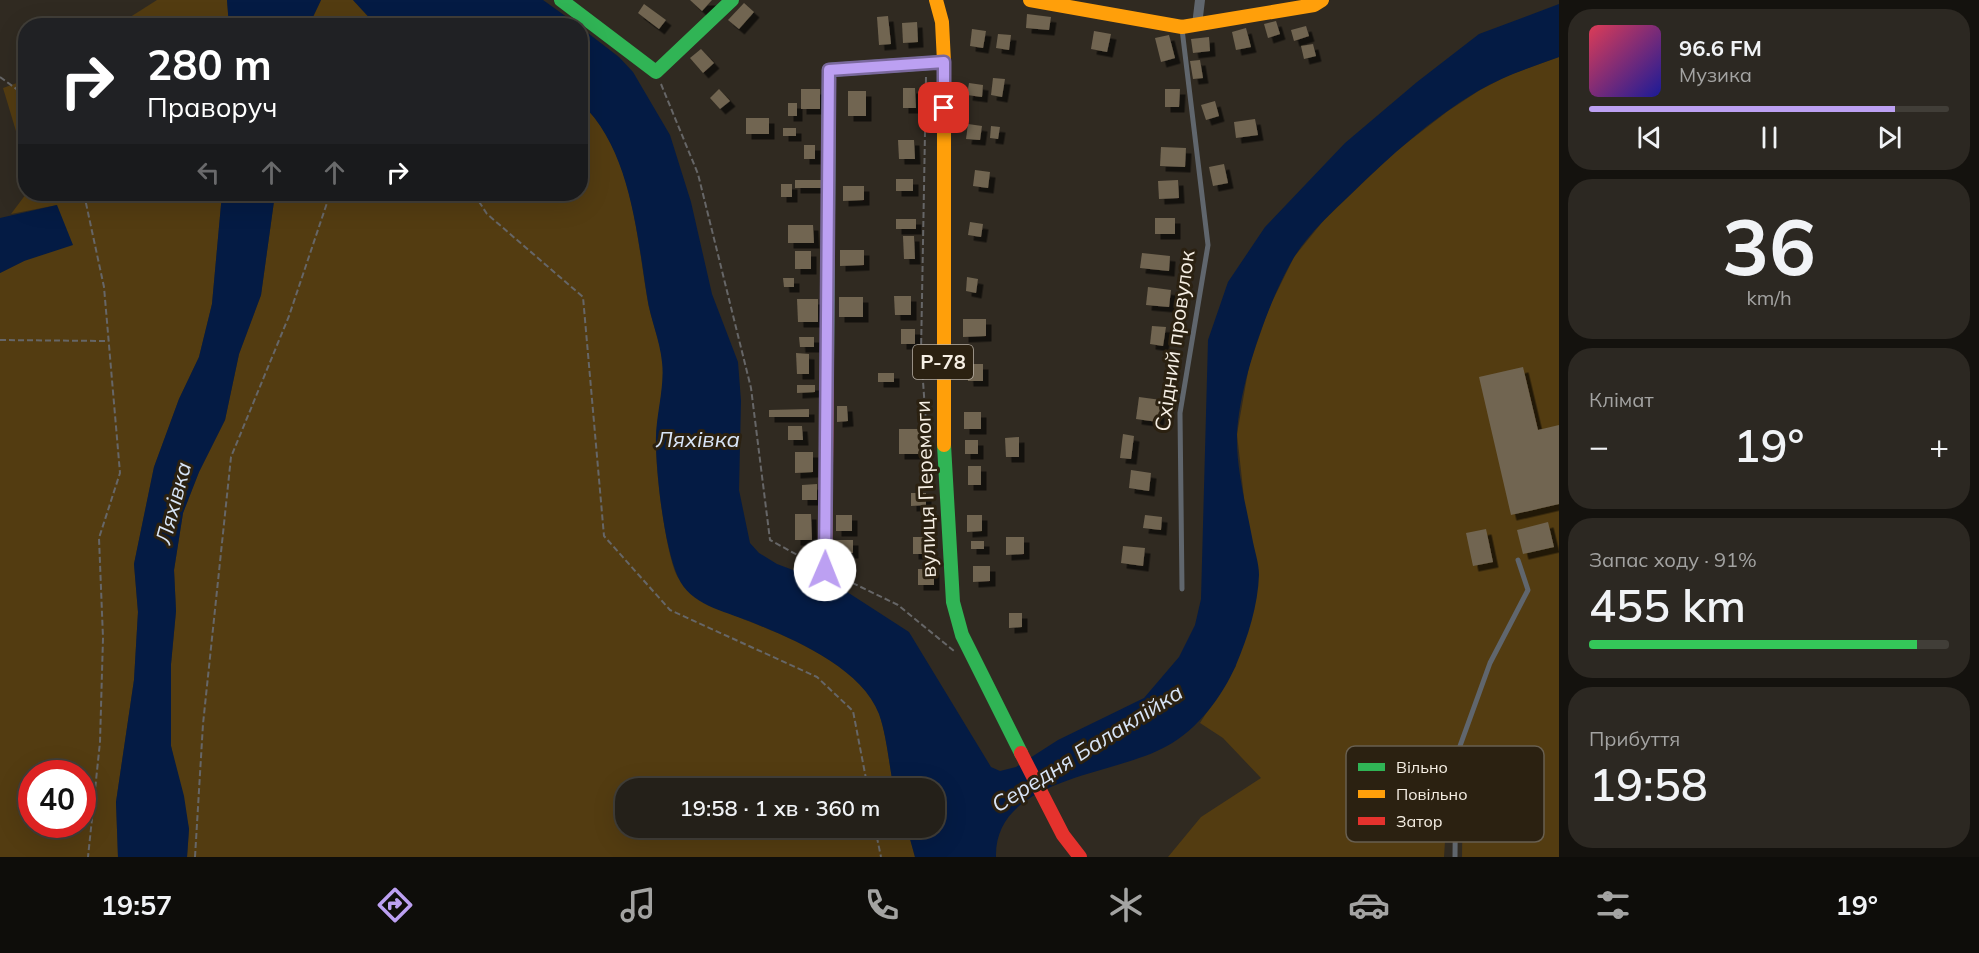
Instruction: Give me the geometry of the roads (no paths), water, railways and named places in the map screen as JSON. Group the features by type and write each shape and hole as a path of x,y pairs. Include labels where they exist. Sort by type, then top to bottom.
{"street":[{"path":"561,0 585,18"},
{"path":"588,20 656,72 732,0"},
{"name":"вулиця Перемоги","path":"936,0 942,22 944,62 942,278 946,541 953,602 962,635 1001,715 1063,835 1080,857"},
{"path":"1030,0 1182,27 1314,5 1322,0"},
{"path":"1197,25 1200,0"},
{"path":"825,570 829,70 944,62"}],"lane":[{"name":"Східний провулок","path":"1182,27 1208,245 1180,413 1182,589"},
{"path":"1460,746 1490,663 1528,590 1518,560"},
{"path":"1455,842 1455,857"}],"water":[{"path":"227,0 321,0 312,18 228,18"},
{"path":"353,0 543,0 568,18 370,18"},
{"name":"Середня Балаклійка","path":"1559,4 1559,57 1488,86 1461,102 1412,138 1320,224 1299,250 1283,277 1256,344 1239,415 1237,448 1240,473 1259,570 1257,598 1252,621 1224,689 1189,731 1167,746 1145,756 1061,783 1036,795 1015,810 1001,830 996,857 915,857 910,838 945,838 945,778 892,778 879,714 870,697 857,682 841,668 804,646 699,601 683,587 678,577 665,529 657,471 657,420 663,371 661,354 648,304 629,193 611,144 588,111 588,33 619,57 633,72 670,135 691,202 712,294 738,362 741,401 739,490 750,543 759,553 777,564 841,588 909,632 991,767 1000,771 1016,767 1058,740 1144,698 1179,657 1195,625 1201,599 1208,340 1228,282 1265,227 1345,143 1417,82 1479,34"},
{"name":"Ляхівка","path":"221,201 274,201 261,295 239,354 225,420 199,472 183,513 174,570 176,611 171,664 171,746 184,796 189,829 187,857 118,857 116,802 134,680 138,612 134,564 154,467 179,399 199,357 212,304"},
{"path":"57,205 73,245 24,261 0,273 0,218"}]}
